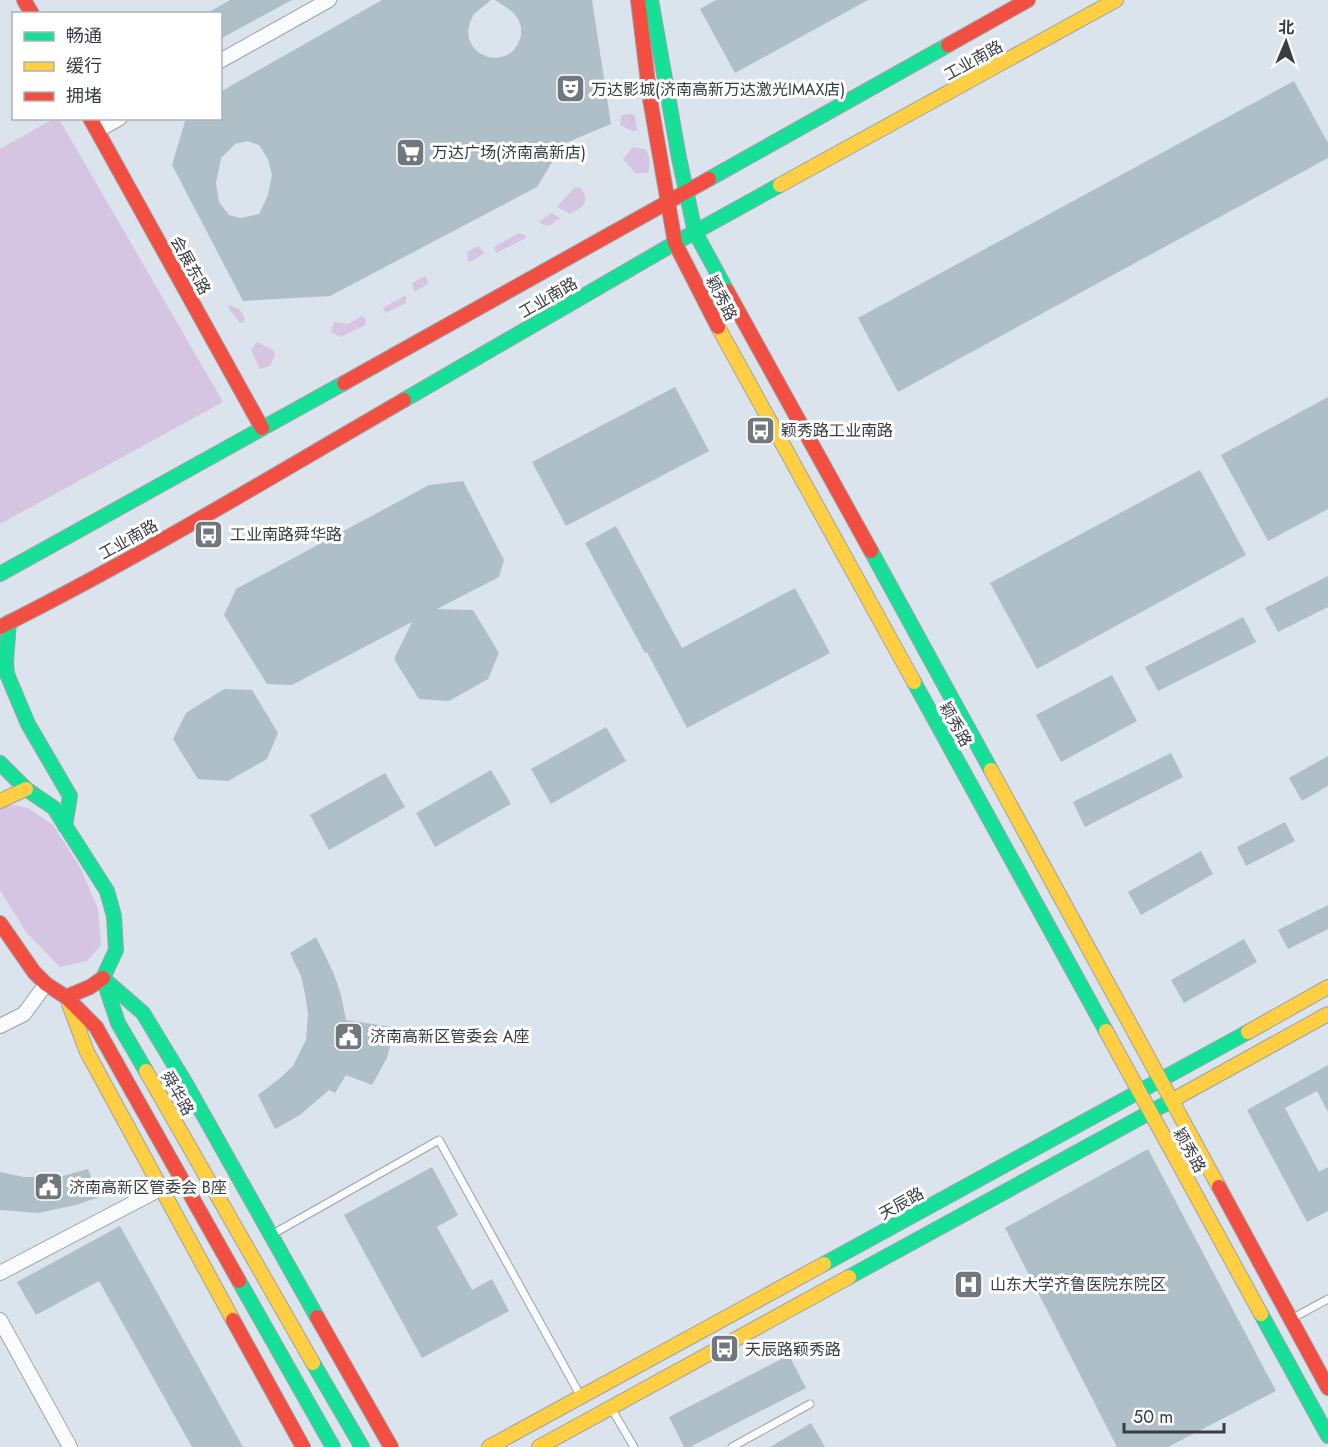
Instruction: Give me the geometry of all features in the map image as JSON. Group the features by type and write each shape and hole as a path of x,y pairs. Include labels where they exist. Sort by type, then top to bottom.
{"main road":[{"name":"颖秀路","path":"638,0 650,99 675,243 723,336 1328,1436"},
{"name":"颖秀路","path":"651,0 695,232 1328,1388"},
{"name":"工业南路","path":"0,574 1028,0"},
{"name":"工业南路","path":"4,624 40,607 190,524 675,243 1116,0"},
{"name":"会展东路","path":"91,120 262,428"},
{"path":"4,624 7,674 28,724 70,796 65,826"},
{"path":"0,763 26,789 54,808 107,891 114,916 117,950 103,978 90,987 66,997"},
{"path":"0,801 26,789"},
{"path":"0,923 34,972 46,984 66,997 96,1027 333,1447"},
{"path":"103,978 143,1013 186,1084 391,1447"},
{"name":"舜华路","path":"103,978 118,1023 362,1447"},
{"name":"天辰路","path":"489,1447 1328,987"},
{"path":"66,997 87,1052 303,1447"},
{"path":"539,1447 1328,1014"}],"street":[{"path":"222,61 329,0"},
{"path":"97,131 116,120"},
{"path":"0,1026 24,1014 46,984"},
{"path":"0,1273 162,1188"},
{"path":"0,1320 70,1447"}],"lane":[{"path":"272,1235 439,1140 582,1398"},
{"path":"1290,1319 1328,1299"},
{"path":"732,1447 810,1404"},
{"path":"611,1408 634,1447"}],"shaded area":[{"path":"621,115 635,116 636,131 620,125"},
{"path":"51,120 60,120 223,402 0,524 0,149"},
{"path":"633,147 644,149 648,153 648,173 635,173 623,159"},
{"path":"575,187 581,188 585,201 581,207 570,214 557,207"},
{"path":"551,213 560,218 547,226 539,222"},
{"path":"519,233 525,235 526,238 496,253 494,247"},
{"path":"478,246 485,253 468,262 467,252"},
{"path":"425,276 428,284 414,292 412,283"},
{"path":"406,295 406,303 386,313 383,308"},
{"path":"228,305 239,309 245,318 244,322 240,323"},
{"path":"362,316 366,320 365,325 341,337 332,333 334,322 348,324"},
{"path":"257,342 273,350 275,355 270,366 260,369 251,350"},
{"path":"13,805 28,808 53,825 81,869 98,909 101,945 87,961 60,967 26,932 0,890 0,808"}],"building":[{"path":"230,0 292,0 222,38 222,12 209,12"},
{"name":"万达广场(济南高新店)","path":"382,0 491,0 474,14 468,31 473,47 479,53 496,58 513,51 521,36 521,27 513,12 495,0 592,0 611,124 563,144 537,187 330,296 243,301 172,165 185,120 222,120 222,91","holes":["248,141 259,145 268,159 272,175 268,195 259,214 241,218 229,215 219,202 216,183 221,158 235,144"]},
{"path":"716,0 868,0 735,73 700,9"},
{"path":"1294,81 1328,143 1328,158 898,392 858,318"},
{"path":"675,387 709,451 566,526 532,462"},
{"path":"1328,397 1328,509 1268,541 1221,455"},
{"path":"1200,470 1246,555 1037,669 990,583"},
{"path":"463,481 504,560 499,577 437,609 473,610 499,653 488,679 449,701 419,699 394,659 412,622 292,685 267,684 224,615 236,589 429,485"},
{"path":"616,526 682,648 795,588 830,653 687,728 585,543"},
{"path":"1328,576 1328,607 1278,632 1265,608"},
{"path":"1243,617 1256,642 1158,691 1145,667"},
{"path":"1112,675 1137,721 1061,762 1036,715"},
{"path":"224,689 252,690 278,733 267,759 228,781 198,779 173,739 186,713"},
{"path":"606,727 626,761 551,804 531,769"},
{"path":"1171,753 1183,777 1085,827 1073,802"},
{"path":"1328,756 1328,786 1302,801 1289,778"},
{"path":"491,770 511,804 435,847 416,813"},
{"path":"385,773 405,807 329,850 310,815"},
{"path":"1285,822 1295,841 1246,866 1237,847"},
{"path":"1201,851 1213,874 1141,915 1128,892"},
{"path":"1328,905 1328,929 1288,949 1278,930"},
{"name":"济南高新区管委会 A座","path":"316,937 334,974 346,1020 393,1027 391,1042 387,1058 372,1085 346,1075 335,1093 329,1090 300,1115 275,1129 258,1095 293,1066 306,1040 308,1014 305,994 301,976 290,953"},
{"path":"1244,939 1257,962 1184,1003 1171,980"},
{"path":"1328,1065 1328,1112 1317,1091 1285,1108 1319,1172 1328,1167 1328,1211 1307,1222 1247,1110"},
{"path":"1148,1149 1276,1391 1168,1447 1117,1447 1005,1228"},
{"path":"432,1167 458,1215 437,1227 472,1290 492,1279 509,1311 422,1358 344,1215"},
{"name":"济南高新区管委会 B座","path":"88,1169 99,1197 76,1205 38,1213 0,1210 0,1172 24,1177 44,1177 63,1176"},
{"path":"120,1226 243,1447 192,1447 99,1281 36,1315 17,1282"},
{"path":"789,1355 806,1388 690,1447 684,1447 669,1417"},
{"path":"811,1423 825,1447 770,1447"}],"traffic: fast":[{"path":"651,0 679,158 695,232 727,291"},
{"path":"709,179 948,45"},
{"path":"404,400 780,185"},
{"path":"0,574 344,383"},
{"path":"871,551 991,770"},
{"path":"9,622 7,674 28,724 70,796 65,826"},
{"path":"914,682 1106,1031"},
{"path":"0,763 26,789 54,808 107,891 114,916 116,950 103,978 118,1023 146,1071"},
{"path":"104,979 143,1013 186,1084 317,1317"},
{"path":"824,1264 1248,1032"},
{"path":"849,1277 1178,1097"},
{"path":"239,1281 333,1447"},
{"path":"1261,1314 1328,1436"},
{"path":"313,1363 362,1447"}],"traffic: slow":[{"path":"780,185 1116,0"},
{"path":"718,327 914,682"},
{"path":"991,770 1219,1187"},
{"path":"0,801 26,789"},
{"path":"1248,1032 1328,987"},
{"path":"69,1004 87,1052 233,1320"},
{"path":"1178,1097 1328,1014"},
{"path":"1106,1031 1261,1314"},
{"path":"146,1071 313,1363"},
{"path":"489,1447 824,1264"},
{"path":"539,1447 849,1277"}],"traffic: jam":[{"path":"24,0 31,12"},
{"path":"638,0 650,99 675,243 718,327"},
{"path":"948,45 1028,0"},
{"path":"91,120 262,428"},
{"path":"344,383 709,179"},
{"path":"727,291 871,551"},
{"path":"0,627 153,545 404,400"},
{"path":"0,923 34,972 46,984 66,997 96,1027 239,1281"},
{"path":"66,997 90,987 103,978"},
{"path":"1219,1187 1328,1388"},
{"path":"317,1317 391,1447"},
{"path":"233,1320 303,1447"}],"place":[{"name":"万达影城(济南高新万达激光IMAX店)","path":"570,89"},
{"name":"万达广场(济南高新店)","path":"411,152"},
{"name":"颖秀路工业南路","path":"760,430"},
{"name":"工业南路舜华路","path":"209,534"},
{"name":"济南高新区管委会 A座","path":"349,1036"},
{"name":"济南高新区管委会 B座","path":"48,1187"},
{"name":"山东大学齐鲁医院东院区","path":"969,1284"},
{"name":"天辰路颖秀路","path":"724,1349"}]}
